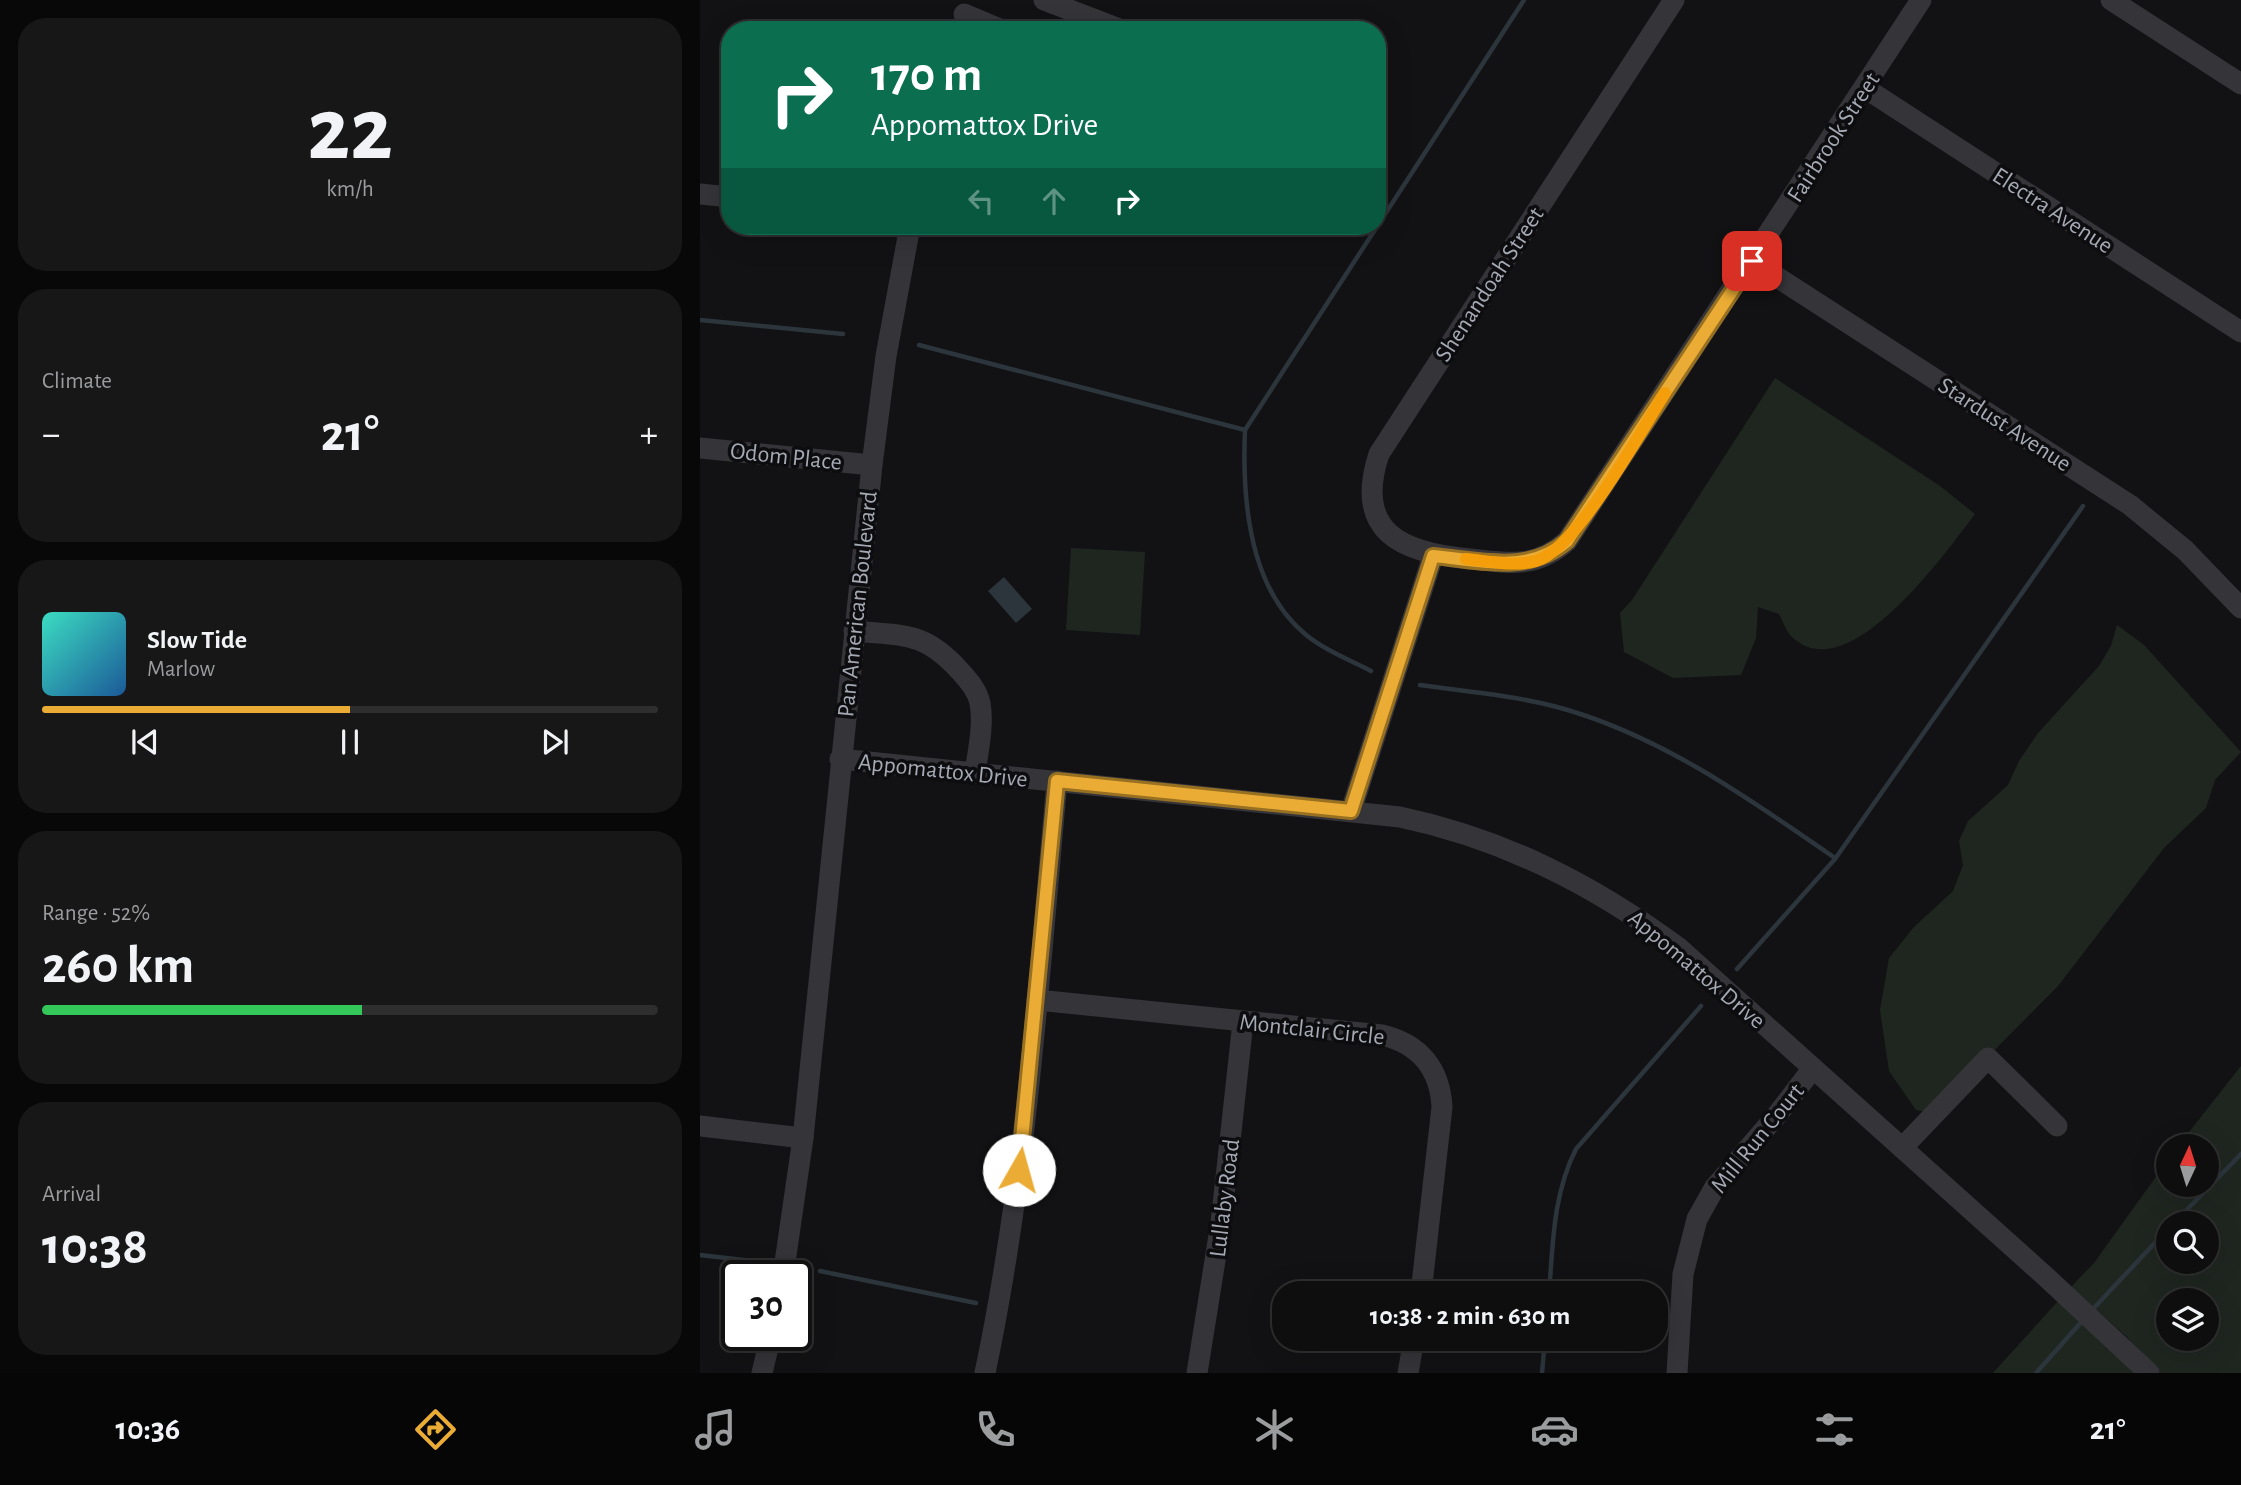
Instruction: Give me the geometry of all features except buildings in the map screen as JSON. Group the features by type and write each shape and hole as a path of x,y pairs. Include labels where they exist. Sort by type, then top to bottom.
{"street":[{"path":"1044,0 1099,21"},
{"name":"Shenandoah Street","path":"1433,556 1399,542 1377,517 1371,486 1379,454 1674,0"},
{"name":"Fairbrook Street","path":"1433,556 1524,563 1548,556 1567,541 1922,0"},
{"path":"2112,0 2241,84"},
{"path":"964,14 981,21"},
{"name":"Electra Avenue","path":"1865,88 2241,331"},
{"path":"700,194 721,196"},
{"name":"Pan American Boulevard","path":"785,1260 803,1138 872,465 886,356 908,235"},
{"name":"Stardust Avenue","path":"1752,261 2130,505 2185,550 2241,608"},
{"name":"Odom Place","path":"700,447 872,465"},
{"path":"1351,811 1433,556"},
{"path":"854,631 909,636 928,642 943,652 973,685 980,702 981,722 975,773"},
{"name":"Appomattox Drive","path":"840,759 1351,811 1420,821 1472,835 1533,859 1591,888 1635,915 1679,948 2126,1349 2149,1373"},
{"path":"985,1373 1008,1249 1037,1000 1057,781"},
{"name":"Montclair Circle","path":"1037,1000 1396,1038 1419,1051 1434,1070 1443,1107 1422,1281"},
{"name":"Lullaby Road","path":"1197,1373 1222,1223 1243,1022"},
{"path":"1902,1148 1988,1058 2057,1126"},
{"name":"Mill Run Court","path":"1677,1373 1683,1274 1697,1219 1715,1187 1813,1068"},
{"path":"700,1126 803,1138"},
{"path":"762,1373 767,1351"},
{"path":"1408,1373 1412,1351"}],"shaded area":[{"path":"1775,378 1940,486 1975,514 1919,584 1894,610 1867,632 1840,646 1815,649 1792,637 1779,614 1758,607 1756,638 1741,675 1673,678 1624,652 1620,613 1632,600"},
{"path":"1071,548 1145,552 1140,635 1066,630"},
{"path":"1004,577 1032,609 1016,623 988,591"},
{"path":"2117,625 2144,645 2241,752 2215,780 2206,808 2164,848 2058,986 1932,1113 1916,1110 1889,1071 1880,1010 1889,958 1914,927 1953,891 1963,865 1959,841 1968,821 2008,785 2019,761 2038,733 2099,666 2111,646"},
{"path":"2241,1066 2241,1373 2160,1373 2127,1337 2071,1287 2094,1263 2156,1177 2156,1197 2219,1197 2219,1134 2187,1134"},
{"path":"2059,1300 2137,1373 1993,1373"}],"waterway":[{"path":"1386,213 1524,0"},
{"path":"1371,671 1312,640 1286,615 1271,592 1260,567 1253,540 1244,456 1245,430 1372,235"},
{"path":"700,320 843,334"},
{"path":"919,345 1245,430"},
{"path":"1737,969 1835,859 2083,506"},
{"path":"1420,685 1534,702 1607,724 1709,774 1835,858"},
{"path":"1550,1281 1558,1201 1576,1149 1701,1006"},
{"path":"2186,1211 2241,1154"},
{"path":"2092,1310 2156,1242"},
{"path":"700,1255 743,1260"},
{"path":"820,1271 976,1303"},
{"path":"2036,1373 2084,1319"},
{"path":"1542,1373 1544,1351"}],"slow traffic":[{"path":"1466,559 1524,563 1536,561 1556,551 1576,530 1665,393"}],"route":[{"path":"1019,1170 1057,781 1351,811 1433,556 1524,563 1548,556 1567,541 1752,261"}]}
